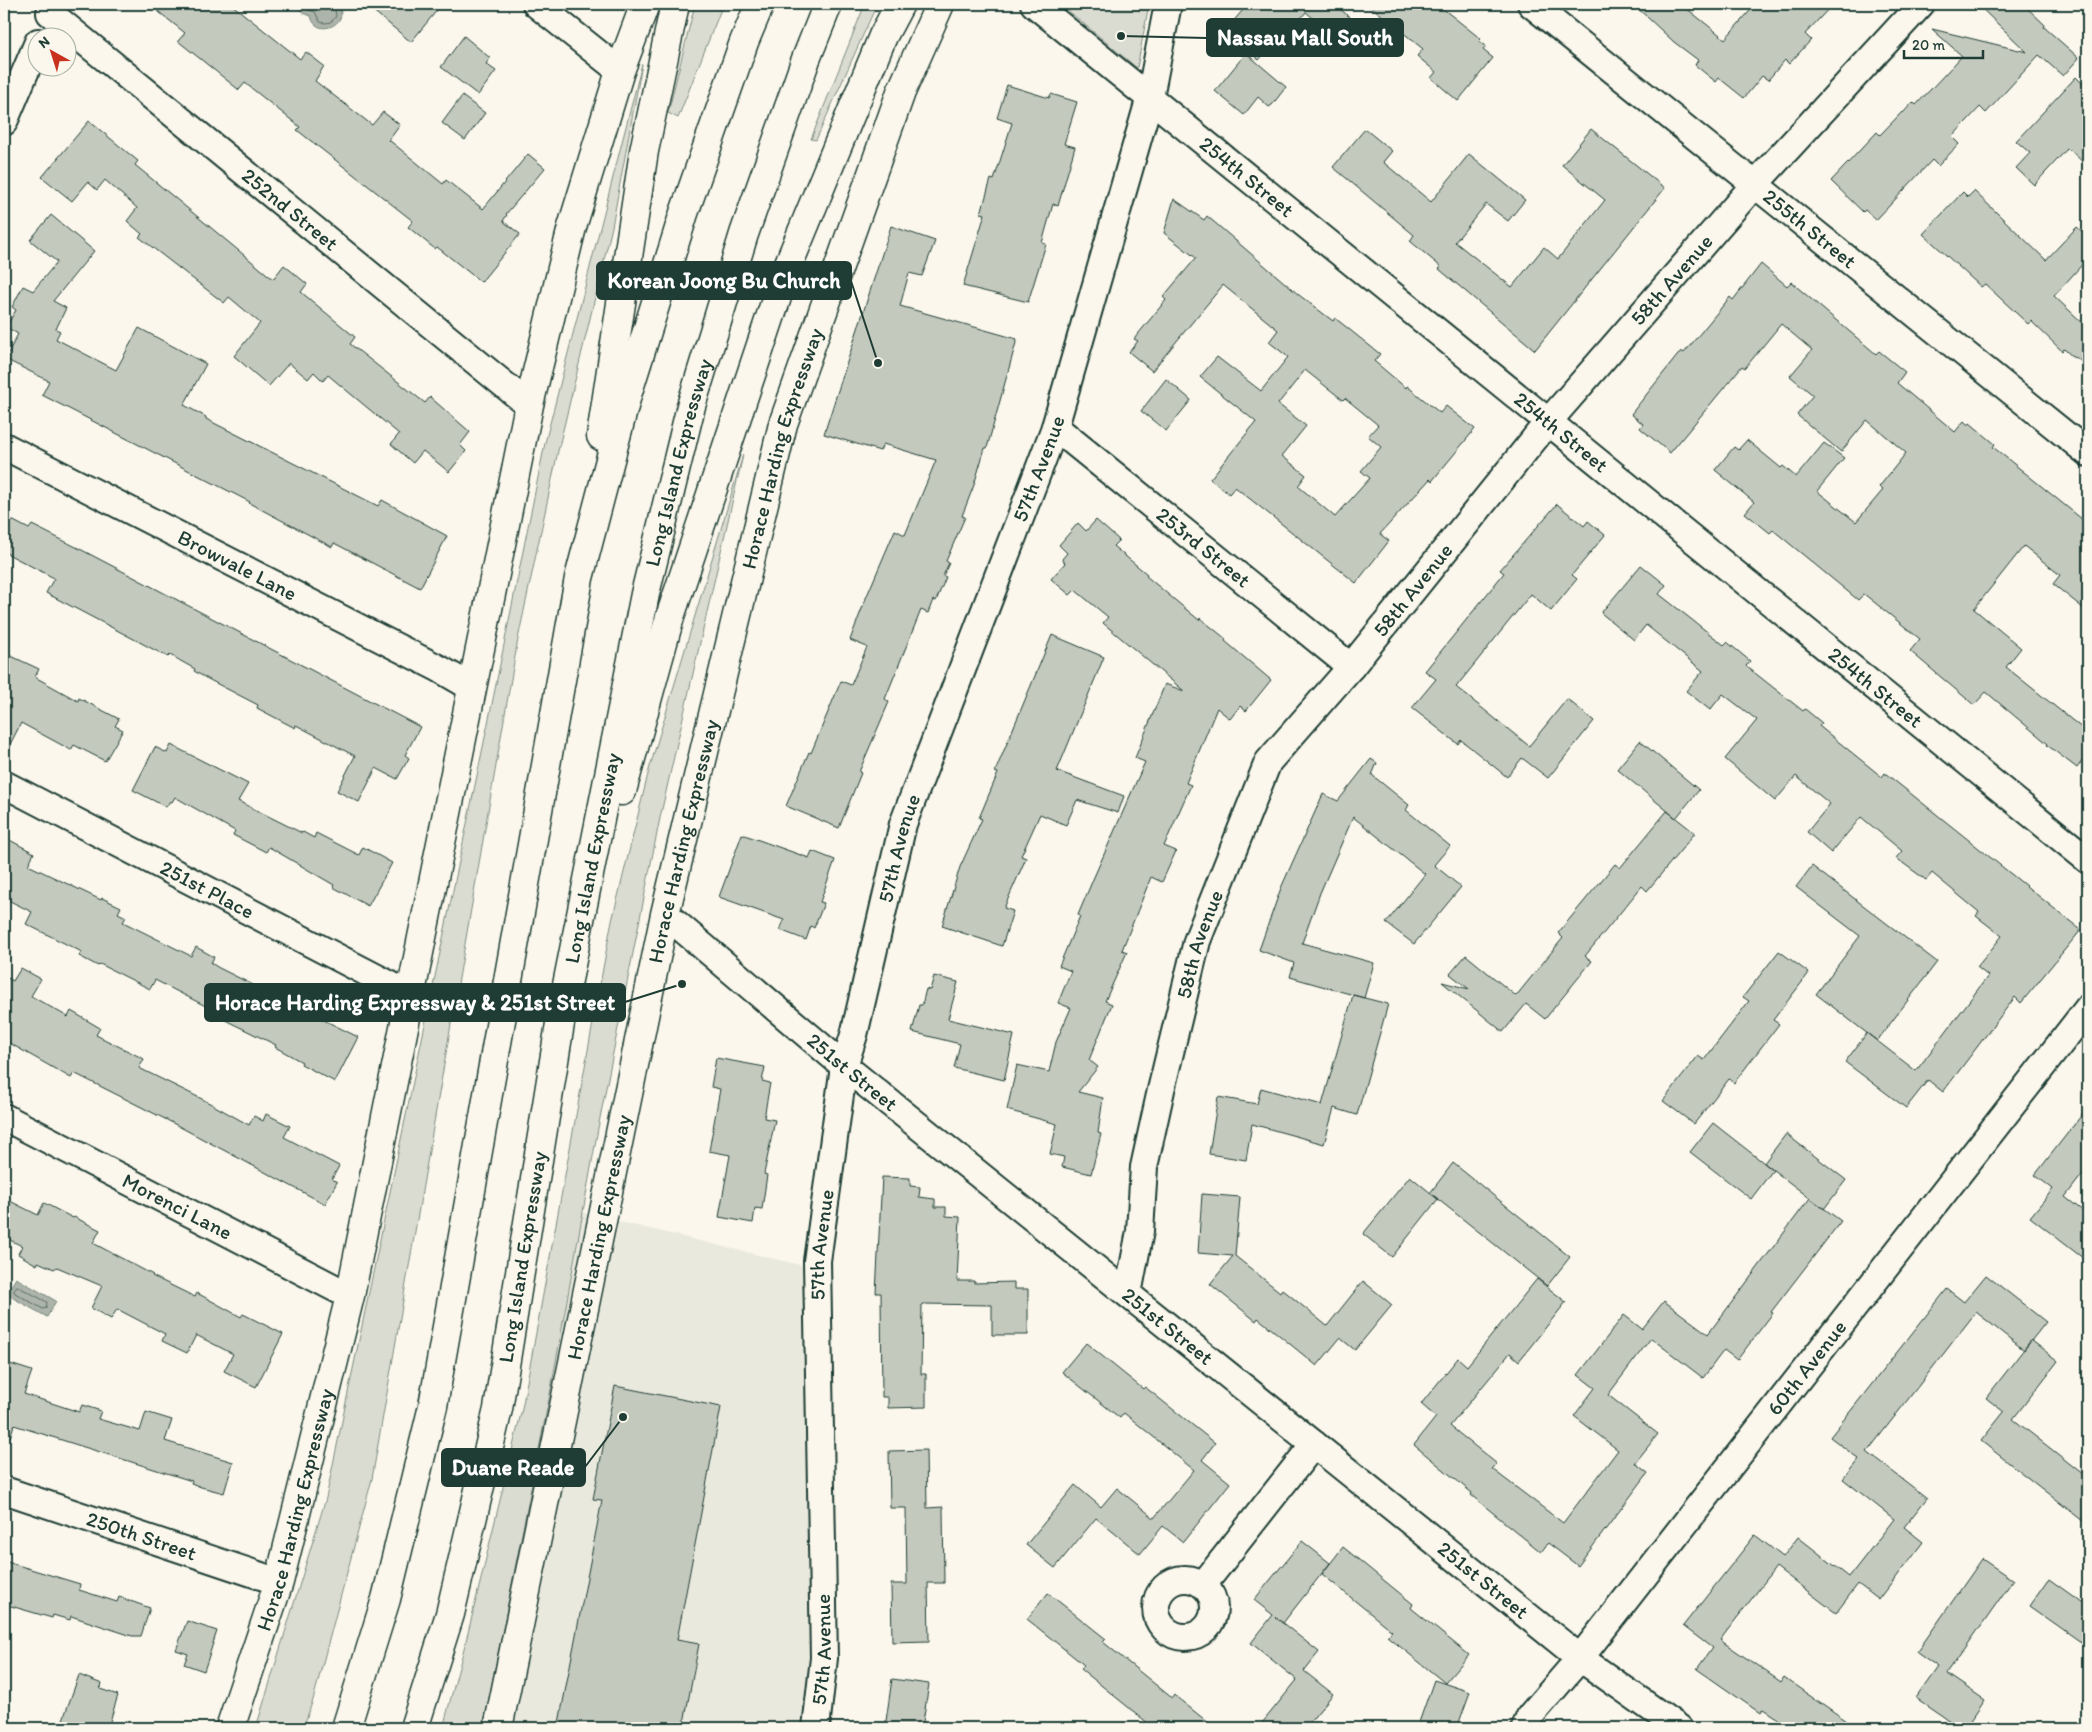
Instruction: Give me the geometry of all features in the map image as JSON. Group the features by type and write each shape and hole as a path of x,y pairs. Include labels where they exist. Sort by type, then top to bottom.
{"main road":[{"name":"Horace Harding Expressway","path":"230,1728 280,1582 350,1296 529,405 572,227 620,72 645,4"},
{"path":"346,1728 386,1599 433,1406 579,578 644,152 675,4"},
{"path":"579,578 627,395 681,222 744,42 760,4"},
{"name":"Long Island Expressway","path":"414,1728 450,1614 498,1409 563,1005 645,594 691,406 744,234 806,59 828,4"},
{"path":"563,1005 670,617 782,282 884,36 900,4"},
{"name":"Horace Harding Expressway","path":"498,1728 665,914 782,424 901,92 940,4"}],"street":[{"path":"536,4 620,72"},
{"name":"254th Street","path":"1034,4 2088,860"},
{"name":"57th Avenue","path":"816,1728 824,1658 817,1261 844,1066 854,1035 903,824 1055,427 1150,97 1168,4"},
{"name":"255th Street","path":"1531,4 2088,453"},
{"name":"58th Avenue","path":"1128,1294 1140,1231 1144,1168 1197,941 1268,762 1351,667 1548,422 1755,184 1921,4"},
{"path":"44,28 52,9"},
{"name":"252nd Street","path":"52,9 529,405"},
{"path":"4,122 28,66"},
{"name":"253rd Street","path":"1055,427 1351,667"},
{"name":"Browvale Lane","path":"4,446 423,660 471,688"},
{"name":"251st Place","path":"4,784 410,995"},
{"name":"251st Street","path":"665,914 844,1066 1580,1658 1679,1728"},
{"name":"60th Avenue","path":"1525,1728 1530,1716 1580,1658 2088,1008"},
{"name":"Morenci Lane","path":"4,1117 350,1296"},
{"path":"1203,1585 1314,1444"},
{"name":"250th Street","path":"4,1490 280,1582"}],"shaded area":[{"path":"695,4 723,4 678,118 668,113"},
{"path":"865,4 877,4 816,140 811,139"},
{"path":"1060,4 1149,4 1137,68"},
{"path":"642,64 612,227 558,451 518,639 372,1479 313,1700 303,1728 256,1728 326,1498 545,443"},
{"path":"743,455 660,818 599,1123 551,1389 483,1728 443,1728 522,1409 611,925 649,770"},
{"path":"583,1213 817,1269 814,1728 483,1728 551,1389"}],"water":[{"path":"297,4 337,4 341,11 340,17 332,26 326,28 319,27 314,23 311,16 303,13"},
{"path":"16,1278 56,1301 47,1317 6,1294"}],"building":[{"path":"149,4 231,4 300,59 306,52 324,66 315,81 372,125 383,112 400,125 389,140 443,184 446,180 483,209 528,154 545,168 506,214 503,221 520,234 481,282 408,227 413,221 297,130 300,127 245,83 239,90 178,41 185,33"},
{"path":"365,4 442,4 411,42"},
{"path":"1248,4 1334,4 1352,19 1336,38 1306,12 1289,32 1285,29 1259,60 1225,31"},
{"path":"1368,4 1437,4 1481,39 1479,41 1486,46 1483,50 1493,58 1458,101 1431,78 1436,72 1417,56 1423,49"},
{"path":"1633,4 1681,4 1725,39 1756,4 1833,4 1805,34 1811,40 1789,64 1785,60 1768,80 1762,76 1744,98 1719,78 1716,82 1695,65 1698,60 1674,42"},
{"path":"1977,4 2023,4 2045,25 2044,27 2079,58 2063,76 2039,55 1986,113 1980,107 1952,137 1959,144 1938,166 1932,160 1876,220 1865,210 1863,212 1831,181 1877,132 1880,135 1913,102 1916,105 1962,56 1932,29 2027,52"},
{"path":"464,36 490,58 486,64 496,71 478,95 441,67"},
{"path":"1246,53 1286,87 1269,107 1258,97 1244,115 1215,91"},
{"path":"2076,77 2088,89 2088,167 2068,148 2034,185 2016,168 2030,153 2016,141"},
{"path":"1007,85 1049,98 1051,94 1077,102 1064,144 1075,147 1058,206 1053,204 1042,243 1046,244 1028,302 963,286 985,214 981,213 991,179 994,180 1012,123 997,118"},
{"path":"462,96 485,113 465,140 442,123"},
{"path":"89,121 138,161 135,165 273,279 284,265 307,284 301,292 355,337 350,344 425,403 430,397 470,432 460,445 466,451 449,472 423,451 413,463 391,444 399,434 328,375 323,381 314,372 308,379 289,363 269,386 234,356 260,323 229,297 224,303 139,237 142,234 127,221 137,208 105,180 97,190 88,182 72,201 42,177"},
{"path":"1365,129 1392,151 1383,162 1431,202 1469,154 1525,200 1508,221 1486,204 1455,242 1512,287 1544,247 1558,259 1605,200 1562,165 1591,129 1665,188 1535,350 1439,269 1441,267 1410,241 1414,235 1333,167"},
{"path":"1974,191 2046,260 2077,227 2088,237 2088,258 2054,296 2088,328 2088,368 2064,349 2062,351 2031,321 2028,324 1985,284 1981,287 1923,234 1963,192 1968,197"},
{"path":"1174,199 1204,220 1207,216 1299,295 1333,321 1335,318 1380,354 1374,361 1406,388 1407,386 1440,413 1446,406 1475,429 1432,481 1430,479 1380,534 1389,541 1356,583 1235,487 1229,494 1210,479 1256,422 1200,377 1217,357 1261,391 1288,357 1269,342 1278,330 1223,285 1152,371 1129,352 1138,341 1134,339 1166,300 1163,297 1196,258 1164,233","holes":["1305,370 1343,400 1345,398 1378,425 1368,436 1381,447 1361,471 1370,478 1335,517 1298,486 1306,475 1282,456 1306,426 1278,404"]},
{"path":"51,215 94,251 53,301 66,308 56,329 60,331 56,339 116,370 139,328 206,364 184,405 206,417 206,419 378,506 382,500 447,536 420,588 334,543 332,547 250,502 42,395 49,381 5,359 18,334 6,327 16,310 12,307 23,286 33,291 57,262 30,240"},
{"path":"891,226 935,241 922,276 909,273 900,306 1017,339 987,448 985,448 962,516 965,517 946,561 949,563 943,576 946,577 936,601 933,600 928,613 921,610 885,699 889,702 859,772 861,773 839,828 786,806 809,752 811,753 841,681 851,685 867,647 850,640 895,530 905,535 936,460 883,444 880,451 824,434"},
{"path":"1761,264 1787,286 1791,282 1876,354 1879,351 1905,372 1897,383 1955,432 1964,421 1968,425 1970,423 1995,444 1993,447 2088,524 2088,612 2053,584 2060,575 2024,546 1974,609 2021,648 2006,667 2088,733 2088,753 2077,768 2047,745 1986,692 1974,705 1910,651 1920,639 1864,594 1858,600 1773,530 1770,533 1745,513 1754,502 1715,470 1734,447 1738,450 1747,440 1781,468 1783,466 1796,477 1824,443 1844,458 1817,491 1856,522 1883,490 1879,487 1906,453 1867,420 1841,452 1797,415 1813,395 1790,376 1812,350 1781,324 1745,368 1742,366 1670,453 1640,428 1643,424 1631,414 1681,351 1684,353 1730,297 1733,300"},
{"path":"1166,379 1191,400 1166,431 1141,411"},
{"path":"1557,504 1584,526 1588,521 1605,535 1572,575 1577,579 1551,611 1531,594 1456,687 1529,746 1567,699 1594,721 1548,778 1522,758 1507,777 1461,740 1458,744 1412,708 1436,679 1425,671 1504,573 1500,570"},
{"path":"4,516 29,529 32,525 78,548 420,727 405,755 409,758 397,779 376,768 359,802 337,791 355,756 296,725 295,728 257,708 258,705 206,678 194,671 195,669 170,655 168,657 46,593 54,578 4,552"},
{"path":"1096,520 1119,540 1113,546 1199,620 1200,618 1226,639 1225,641 1271,680 1246,711 1240,706 1230,719 1217,708 1186,783 1191,785 1164,846 1176,851 1162,882 1151,877 1122,950 1127,952 1105,1001 1112,1004 1089,1060 1098,1067 1078,1092 1103,1098 1098,1133 1101,1134 1091,1174 1062,1167 1064,1157 1050,1154 1057,1124 1007,1110 1017,1065 1049,1072 1056,1042 1071,1008 1058,1003 1071,971 1059,966 1094,877 1145,762 1135,758 1165,684 1184,691 1103,623 1108,617 1075,590 1070,595 1051,579 1065,563 1062,559 1067,553 1059,545 1078,523 1086,531"},
{"path":"1641,565 1666,585 1659,594 1724,645 1727,642 1750,661 1746,666 1803,711 1805,709 1822,723 1819,726 1882,777 1885,773 2081,930 2021,1003 2015,997 1943,1092 1928,1080 1906,1108 1845,1062 1867,1033 1916,1071 1988,976 1977,967 2002,936 1976,916 1979,912 1932,873 1926,880 1896,858 1902,851 1861,817 1831,853 1807,832 1830,804 1796,776 1775,801 1725,759 1757,720 1723,694 1710,710 1686,691 1703,671 1646,625 1634,640 1601,613"},
{"path":"1052,635 1104,657 1057,771 1124,796 1118,813 1077,800 1066,825 1040,814 1021,856 1026,858 1004,908 1013,911 1002,946 942,926 960,867 982,819 979,818 998,773 995,772"},
{"path":"9,655 39,669 35,677 78,701 79,698 119,719 115,726 123,730 105,761 74,745 71,750 21,723 4,756 4,666"},
{"path":"1640,741 1699,790 1676,818 1617,769"},
{"path":"171,745 248,784 238,801 314,838 316,833 359,855 363,847 392,863 368,906 333,887 334,885 269,847 266,852 233,835 235,831 175,797 166,807 133,790 155,747 167,753"},
{"path":"1371,759 1377,763 1372,775 1409,805 1406,810 1450,846 1434,865 1461,887 1414,944 1386,923 1425,874 1353,817 1320,893 1302,943 1374,963 1364,998 1290,977 1294,963 1259,950 1281,888 1323,794 1338,801"},
{"path":"1667,811 1695,833 1647,891 1642,886 1585,956 1592,961 1545,1019 1526,1004 1503,1032 1442,982 1469,989 1450,974 1466,955 1516,996 1563,938 1558,933 1615,864 1620,868"},
{"path":"742,834 809,858 812,851 835,860 820,902 824,903 814,928 811,926 806,940 780,930 784,920 719,897"},
{"path":"4,837 34,853 28,865 101,900 102,898 121,907 118,913 126,917 123,922 191,956 196,947 214,957 211,963 219,968 358,1037 335,1082 301,1064 302,1062 275,1047 276,1045 219,1017 221,1014 155,980 150,989 100,964 98,966 79,956 82,952 26,924 32,912 4,898"},
{"path":"1812,866 1937,962 1877,1041 1816,994 1860,936 1796,887"},
{"path":"1779,951 1809,973 1773,1020 1779,1024 1734,1083 1729,1079 1694,1124 1663,1101 1698,1056 1704,1060 1749,1001 1743,997"},
{"path":"21,968 41,979 31,996 68,1017 71,1011 100,1028 96,1035 144,1059 139,1068 249,1125 254,1116 263,1121 266,1114 290,1126 284,1137 339,1166 332,1179 337,1182 325,1204 74,1073 71,1078 4,1040 4,976 13,981"},
{"path":"934,976 958,982 948,1019 1014,1035 1004,1080 954,1068 960,1044 912,1032 919,1005 922,1005 926,989 930,990"},
{"path":"1353,995 1388,1004 1357,1115 1334,1108 1324,1144 1252,1124 1246,1160 1209,1154 1218,1097 1257,1104 1261,1088 1322,1105"},
{"path":"716,1058 765,1067 762,1081 770,1083 764,1118 775,1120 764,1174 767,1175 762,1209 755,1208 753,1223 719,1217 730,1155 709,1151 720,1089 711,1087"},
{"path":"2088,1107 2088,1167 2065,1197 2088,1215 2088,1262 2030,1217 2053,1189 2035,1175"},
{"path":"1713,1123 1773,1170 1751,1199 1690,1152"},
{"path":"1786,1134 1846,1180 1824,1209 1764,1163"},
{"path":"1453,1163 1570,1257 1547,1286 1430,1193"},
{"path":"1410,1176 1438,1199 1392,1257 1363,1234"},
{"path":"882,1177 910,1178 910,1186 920,1187 919,1197 935,1199 935,1207 946,1207 946,1216 960,1217 957,1281 974,1281 974,1283 1014,1282 1014,1289 1028,1289 1028,1335 992,1335 992,1305 922,1304 921,1374 926,1374 926,1407 888,1408 888,1397 882,1397 881,1293 876,1293"},
{"path":"1202,1194 1240,1197 1235,1256 1280,1292 1282,1289 1327,1326 1363,1281 1392,1305 1355,1350 1340,1338 1317,1366 1258,1318 1256,1321 1210,1284 1233,1256 1198,1253"},
{"path":"4,1198 38,1215 44,1203 74,1217 100,1230 93,1243 152,1276 195,1297 197,1293 241,1317 243,1314 283,1334 256,1387 224,1371 233,1354 196,1335 187,1353 162,1341 165,1334 117,1309 111,1319 91,1308 102,1286 57,1267 54,1269 38,1262 37,1265 18,1254 22,1246 4,1237"},
{"path":"1810,1198 1841,1221 1771,1312 1773,1313 1737,1360 1724,1350 1703,1378 1651,1338 1608,1395 1658,1434 1635,1463 1648,1473 1578,1566 1548,1543 1541,1552 1471,1495 1472,1493 1414,1445 1436,1417 1421,1404 1458,1358 1467,1366 1537,1279 1566,1302 1519,1361 1510,1353 1450,1426 1497,1464 1492,1469 1563,1523 1618,1450 1574,1416 1595,1388 1578,1375 1624,1315 1642,1329 1664,1301 1708,1334"},
{"path":"1986,1275 2046,1322 2024,1350 1976,1312 1867,1452 1927,1498 1904,1527 1923,1542 1879,1600 1858,1584 1836,1613 1776,1567 1720,1640 1781,1682 1784,1677 1857,1728 1792,1728 1763,1709 1760,1713 1697,1669 1712,1648 1683,1626 1755,1535 1783,1557 1798,1537 1849,1577 1894,1519 1843,1479 1859,1459 1830,1437 1947,1289 1964,1302"},
{"path":"2031,1340 2058,1361 2013,1419 2088,1478 2088,1525 1981,1441 2004,1412 1986,1398"},
{"path":"1086,1343 1215,1443 1202,1460 1230,1483 1183,1542 1163,1526 1140,1554 1096,1518 1055,1568 1026,1545 1075,1485 1101,1507 1117,1488 1154,1518 1194,1470 1124,1413 1120,1418 1062,1372"},
{"path":"4,1362 32,1371 24,1394 79,1412 82,1405 101,1411 98,1419 140,1431 146,1412 172,1420 165,1441 233,1462 224,1493 201,1487 191,1483 192,1481 14,1425 8,1444 4,1443"},
{"path":"615,1386 721,1407 677,1640 699,1644 683,1728 558,1728 602,1500 593,1499"},
{"path":"926,1450 927,1508 943,1507 944,1583 928,1583 929,1641 892,1642 891,1584 907,1584 906,1508 890,1508 889,1451"},
{"path":"1302,1541 1330,1563 1283,1623 1275,1617 1319,1652 1304,1671 1333,1694 1305,1728 1258,1728 1297,1680 1251,1643 1273,1615 1254,1600"},
{"path":"1343,1547 1413,1604 1411,1608 1469,1655 1445,1683 1387,1636 1392,1631 1322,1574"},
{"path":"1982,1559 2013,1580 1947,1674 1985,1700 1966,1728 1960,1728 1916,1698 1938,1667 1917,1652"},
{"path":"4,1561 80,1584 79,1590 117,1602 119,1597 150,1608 141,1636 132,1636 71,1616 70,1620 53,1615 52,1618 4,1604"},
{"path":"2049,1579 2088,1607 2088,1647 2030,1606"},
{"path":"1048,1593 1106,1639 1103,1642 1172,1698 1174,1695 1215,1728 1154,1728 1081,1669 1084,1665 1027,1619"},
{"path":"187,1621 217,1631 204,1671 184,1664 188,1654 176,1650"},
{"path":"79,1675 102,1684 100,1689 118,1695 108,1728 60,1728"},
{"path":"892,1679 929,1684 922,1728 885,1728"},
{"path":"1434,1680 1470,1692 1457,1728 1417,1728"}],"place":[{"name":"Nassau Mall South","path":"1121,36"},
{"name":"Korean Joong Bu Church","path":"878,363"},
{"name":"Horace Harding Expressway & 251st Street","path":"682,984"},
{"name":"Duane Reade","path":"623,1417"}]}
